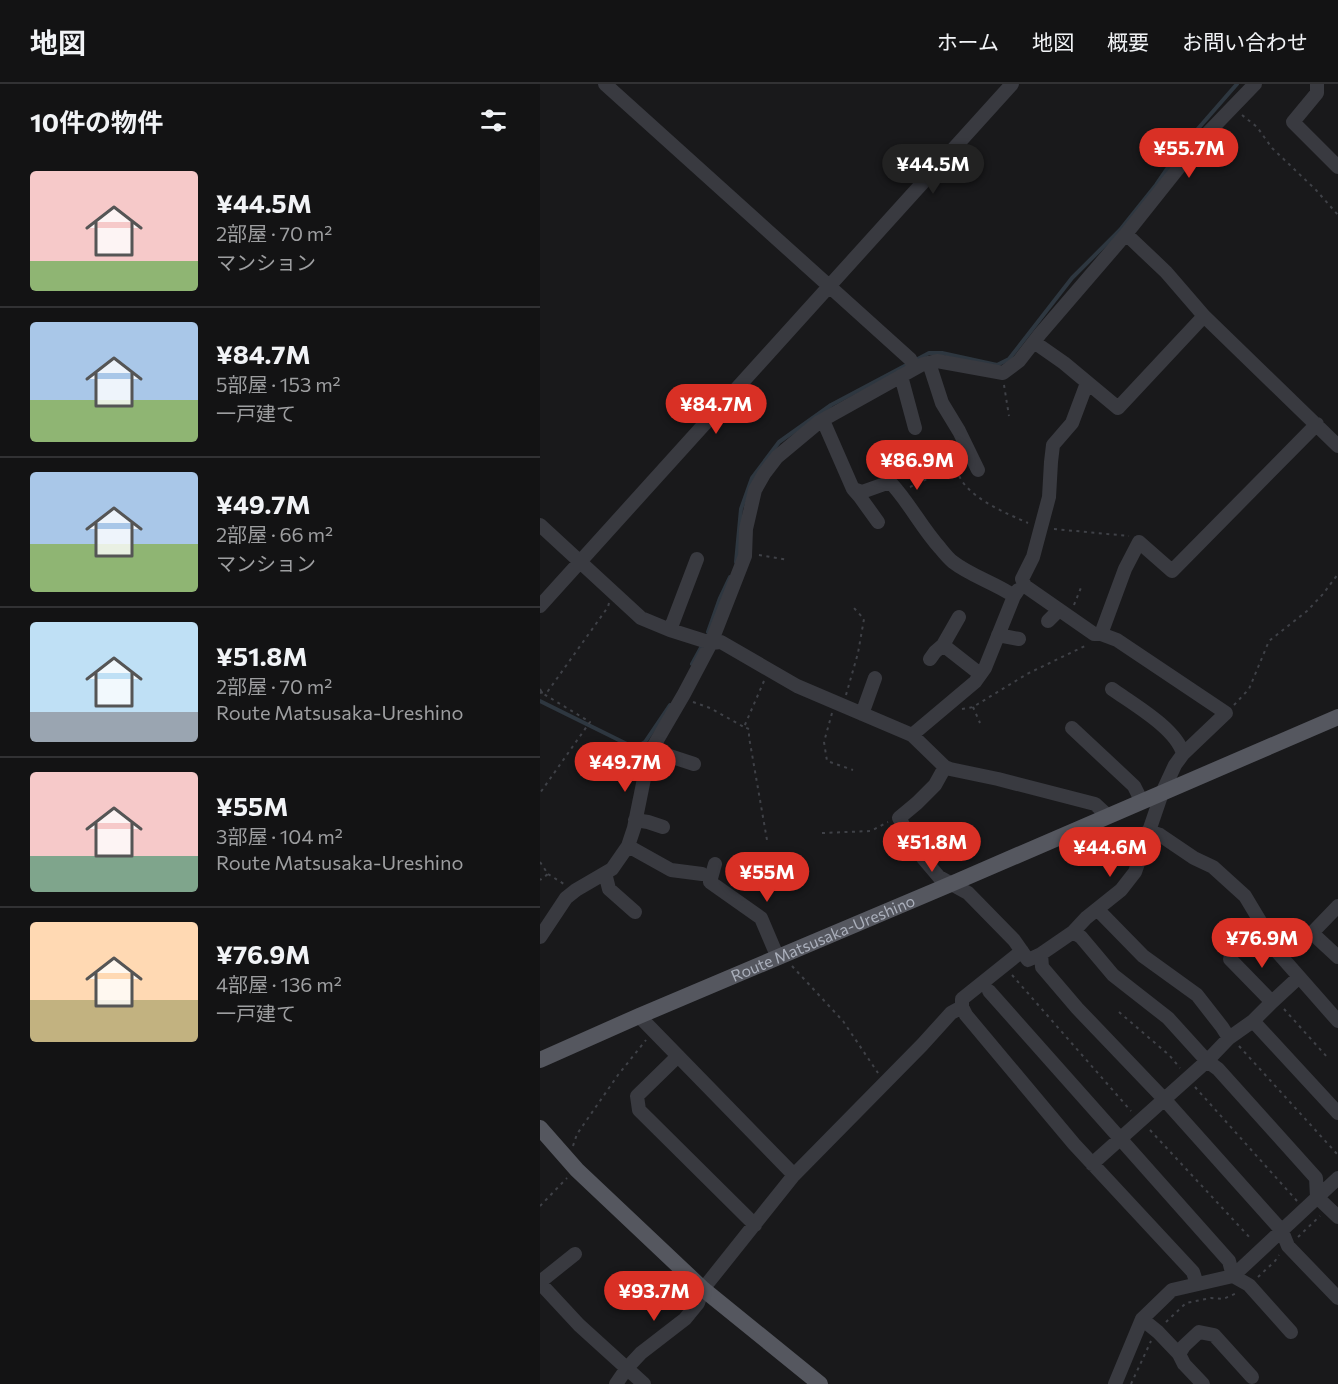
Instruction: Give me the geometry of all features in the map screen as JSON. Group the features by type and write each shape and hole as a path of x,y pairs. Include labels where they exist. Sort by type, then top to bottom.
{"main road":[{"name":"Route Matsusaka-Ureshino","path":"540,1060 1162,793 1335,722"},
{"path":"540,1128 572,1163 703,1289 820,1384"}],"street":[{"path":"605,84 910,359 915,368"},
{"path":"540,606 1012,84"},
{"path":"540,937 566,898 612,869 628,846 651,750 711,643 746,552 746,529 755,490 777,457 819,422 915,368 937,361 1003,373 1019,361 1126,234 1200,141 1255,84"},
{"path":"1317,84 1317,93 1293,122 1338,167"},
{"path":"1126,234 1166,272 1204,316 1338,446"},
{"path":"1034,342 1064,363 1118,408 1204,316"},
{"path":"929,363 942,403 959,431 976,467"},
{"path":"901,376 915,428"},
{"path":"945,767 934,785 899,818 923,858 939,876 968,893 1014,940 1028,960 1073,932 1121,890 1135,872 1162,793 1175,765 1183,754 1226,713 1117,640 1094,634 1025,586 1022,579 1033,557 1049,497 1053,445 1072,423 1087,383"},
{"path":"819,422 825,425 853,489 878,522"},
{"path":"1101,634 1125,569 1139,542 1172,571 1317,424"},
{"path":"853,489 862,492 890,482 927,533 952,561 976,577 1014,596"},
{"path":"540,525 641,618 711,643 721,642 796,686 912,735 945,767 1095,804 1108,816"},
{"path":"670,630 697,559"},
{"path":"912,735 975,682 985,668 1014,596 1024,583"},
{"path":"1048,621 1063,612"},
{"path":"930,659 943,645 959,617"},
{"path":"998,635 1019,639"},
{"path":"943,645 980,674"},
{"path":"862,714 875,678"},
{"path":"1112,689 1165,727 1181,746 1183,754"},
{"path":"1072,728 1134,786 1142,802"},
{"path":"651,750 694,764"},
{"path":"635,820 663,827"},
{"path":"1148,831 1160,835 1194,858 1213,867 1245,896 1260,921 1265,938 1338,1021"},
{"path":"628,846 671,870 702,874"},
{"path":"715,864 710,882 761,918 780,957"},
{"path":"605,873 609,889 635,912"},
{"path":"1338,906 1312,933 1338,957"},
{"path":"1097,909 1143,956 1197,995 1229,1038"},
{"path":"1073,932 1081,937 1113,975 1168,1018 1207,1061 1218,1069 1316,1178 1317,1197 1338,1217"},
{"path":"1022,951 1011,967 962,999 966,1015 1074,1144 1193,1272 1197,1284"},
{"path":"1041,954 1042,967 1048,975 1164,1099 1282,1231 1288,1246 1338,1298"},
{"path":"1230,959 1272,1002"},
{"path":"1092,1164 1207,1061 1229,1038 1253,1021 1299,977"},
{"path":"989,992 1229,1261 1233,1276 1249,1285 1291,1332"},
{"path":"616,1384 640,1353 685,1319 698,1303 703,1289 794,1175 951,1013 962,1006"},
{"path":"639,1016 794,1175"},
{"path":"1253,1021 1338,1113"},
{"path":"678,1056 637,1096 639,1110 755,1224"},
{"path":"1115,1384 1142,1319 1172,1290 1233,1276 1338,1178"},
{"path":"575,1254 540,1282 579,1325 644,1384"},
{"path":"1142,1319 1179,1354 1184,1364 1203,1384"},
{"path":"1179,1354 1199,1332 1214,1335 1252,1377"}],"path":[{"path":"1233,108 1257,127 1272,148 1316,190 1338,215"},
{"path":"1003,373 1009,416"},
{"path":"899,492 929,478 976,467"},
{"path":"746,552 788,560"},
{"path":"1226,713 1249,689 1269,640 1307,611 1338,574"},
{"path":"1063,612 1073,608 1082,585"},
{"path":"541,692 548,691 608,607 612,592"},
{"path":"963,709 973,707 1027,674 1095,641 1101,634"},
{"path":"744,727 769,670"},
{"path":"540,793 590,723 541,692"},
{"path":"682,697 710,708 749,729 767,840"},
{"path":"973,707 980,723"},
{"path":"822,833 871,831 899,818"},
{"path":"540,862 548,874 566,885 572,893"},
{"path":"540,880 548,874"},
{"path":"780,957 843,1021 885,1083"},
{"path":"1011,967 1012,974 1141,1120 1254,1242"},
{"path":"1272,1002 1280,1005 1328,1058"},
{"path":"1119,1012 1169,1055 1187,1079 1297,1201"},
{"path":"540,1206 567,1180 577,1134 618,1075 653,1031"},
{"path":"1229,1038 1338,1155"}],"waterway":[{"path":"736,562 741,509 752,478 779,442 831,405 929,353 942,353 997,365 1009,359 1072,278 1120,230 1156,185 1182,147 1237,84"},
{"path":"708,632 730,577"},
{"path":"692,664 703,644"},
{"path":"540,701 635,748 645,742 670,705"}]}
